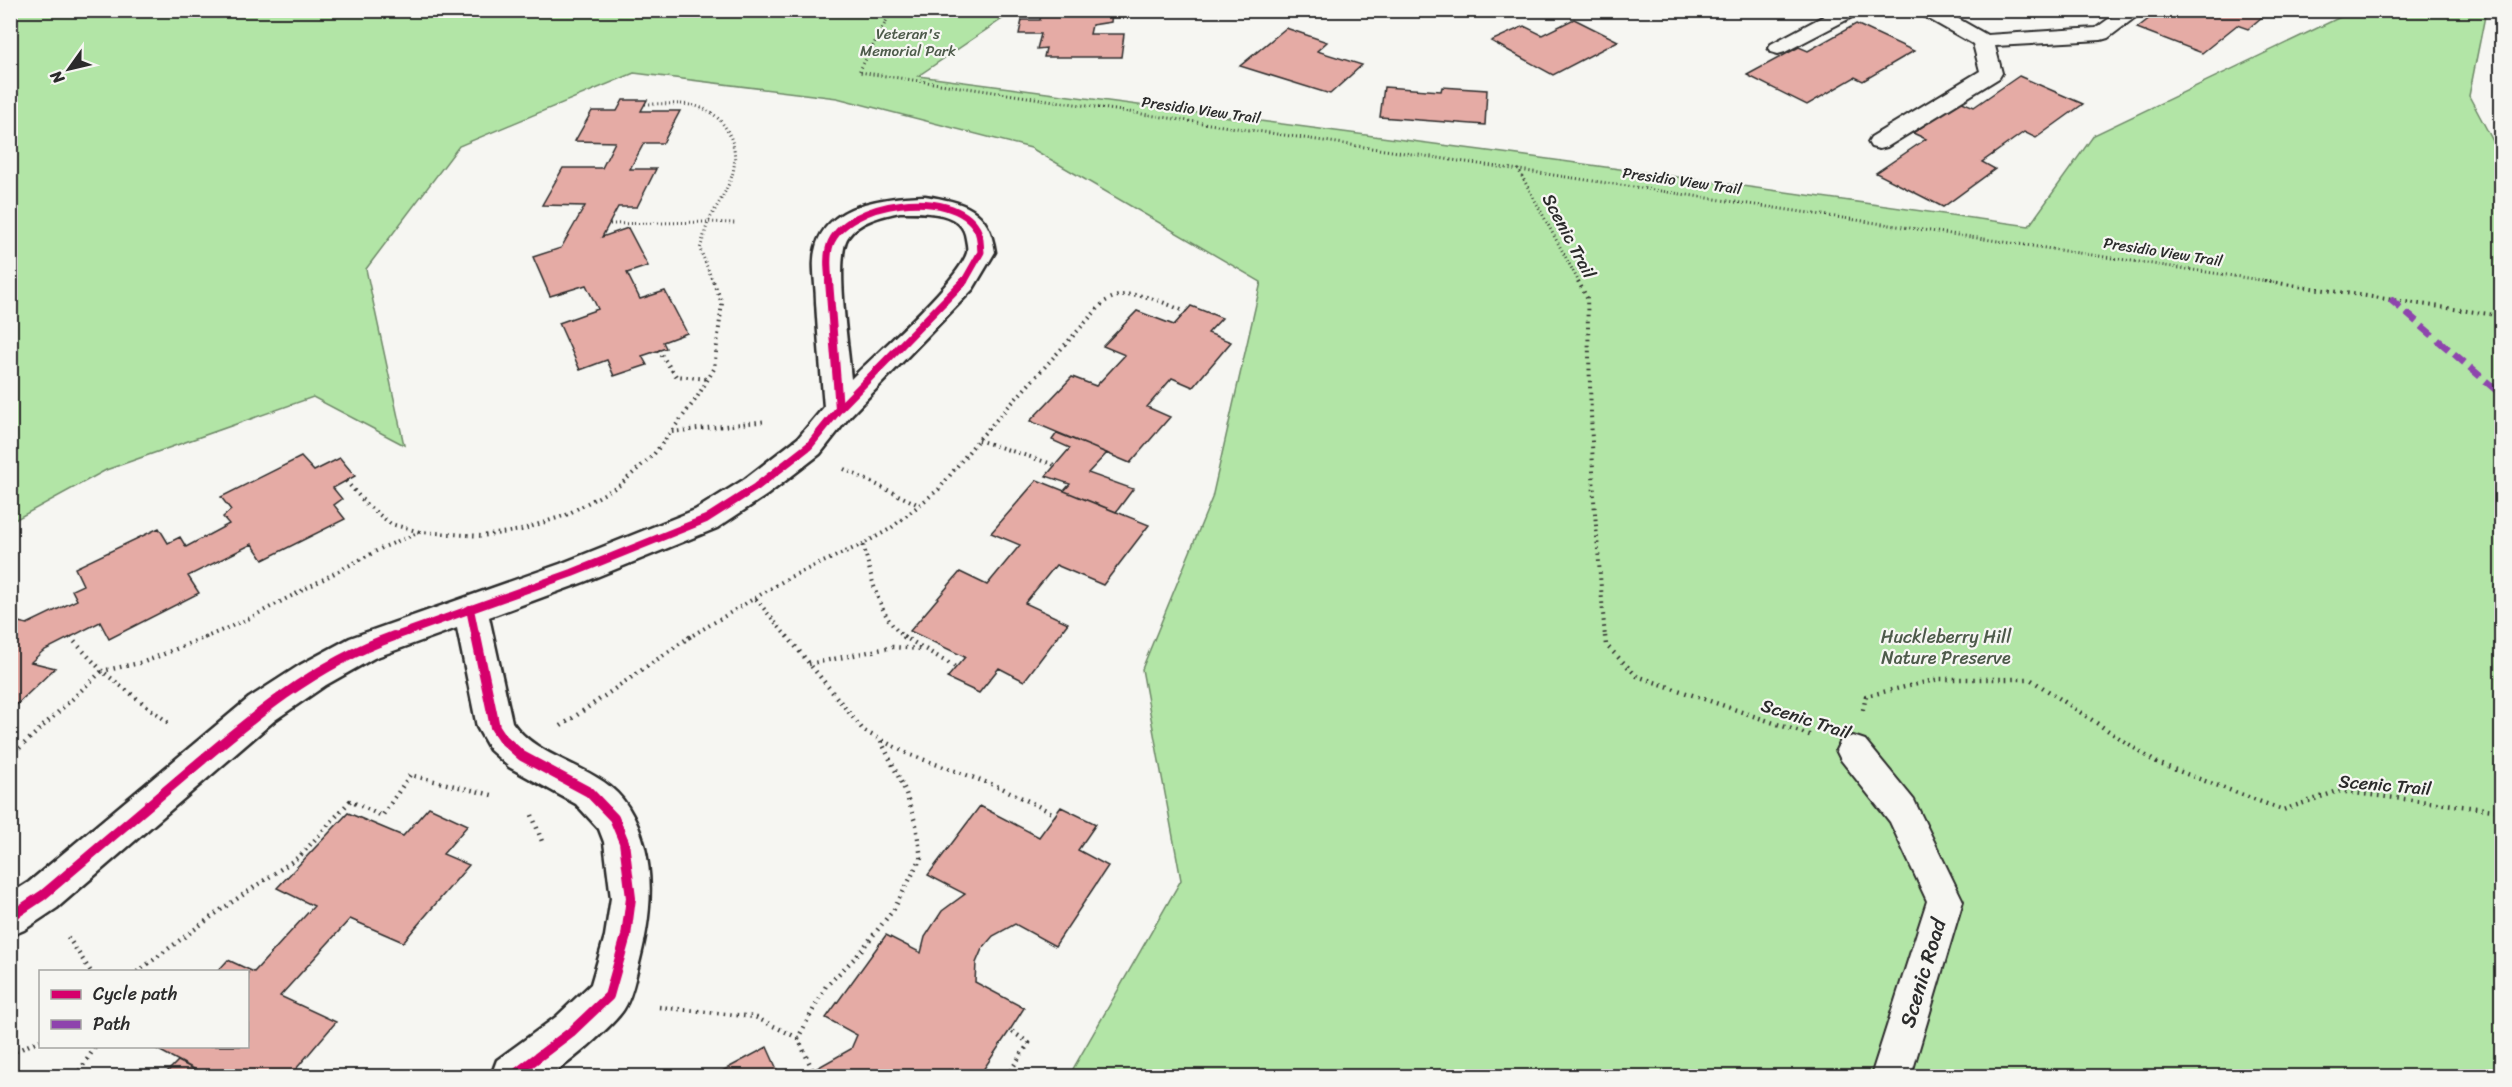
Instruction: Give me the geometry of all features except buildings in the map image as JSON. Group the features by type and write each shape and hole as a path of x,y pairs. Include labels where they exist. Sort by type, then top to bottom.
{"street":[{"path":"10,917 43,895 262,709 313,675 362,648 572,573 706,519 756,487 809,446 839,409 963,282 981,252 977,229 962,213 936,204 903,204 866,212 841,227 830,243 828,268 839,409"},
{"path":"470,609 495,727 503,739 522,756 589,792 614,818 624,842 631,898 626,936 609,996 571,1032 513,1077"}],"lane":[{"path":"1778,48 1851,10"},
{"path":"1927,10 1983,41 2101,34 2135,10"},
{"path":"1879,142 1991,73 1983,41"},
{"name":"Scenic Road","path":"1853,750 1902,811 1945,901 1891,1077"}],"path":[{"path":"346,481 366,504 391,524 420,532 482,536 521,530 566,515 620,485 654,454 714,369 722,303 700,249 708,222 733,173 735,147 723,122 709,111 687,104 645,104"},
{"path":"610,224 708,222 735,224"},
{"path":"522,756 572,717 675,646 790,577 863,544 890,529 939,489 978,440 1093,311 1109,297 1124,293 1142,296 1186,312"},
{"path":"658,350 676,376 709,379"},
{"path":"671,432 767,421"},
{"path":"978,440 1054,465"},
{"path":"847,471 919,506"},
{"path":"10,757 102,671 144,662 248,619 374,552 420,532"},
{"path":"863,544 880,602 891,623 906,639 957,668"},
{"path":"756,599 864,731 908,754 1002,788 1056,814"},
{"path":"70,637 102,671 154,712"},
{"path":"809,664 893,647 923,649"},
{"path":"798,1038 826,986 856,957 894,909 921,858 916,825 905,790 880,739"},
{"path":"140,970 222,909 300,856 350,801 382,816 410,775 450,787 508,799"},
{"path":"609,996 646,1007 695,1009 755,1017 798,1038 813,1071"},
{"path":"1007,1077 1029,1043 1010,1030"},
{"path":"10,1054 39,1040"},
{"path":"76,1077 95,1048"}],"green space":[{"path":"11,11 1014,11 918,76 1526,156 2029,226 2094,135 2353,11 2486,11 2469,96 2502,158 2501,1076 1069,1076 1181,880 1142,669 1212,498 1261,282 1031,148 837,98 634,73 459,146 366,269 404,445 313,397 106,470 11,522"}],"marked path":[{"path":"2390,299 2502,395"}],"cycle path":[{"path":"10,917 43,895 262,709 313,675 362,648 572,573 664,537 706,519 756,487 809,446 839,409 963,283 981,252 977,229 965,216 947,208 925,204 900,205 877,209 856,218 839,229 830,244 828,262 839,409"},
{"path":"470,609 495,727 503,739 522,756 589,792 614,818 624,842 631,898 626,936 609,996 571,1032 513,1076"}],"park label":[{"name":"Veteran's Memorial Park","path":"908,42"},
{"name":"Huckleberry Hill Nature Preserve","path":"1946,647"}]}
